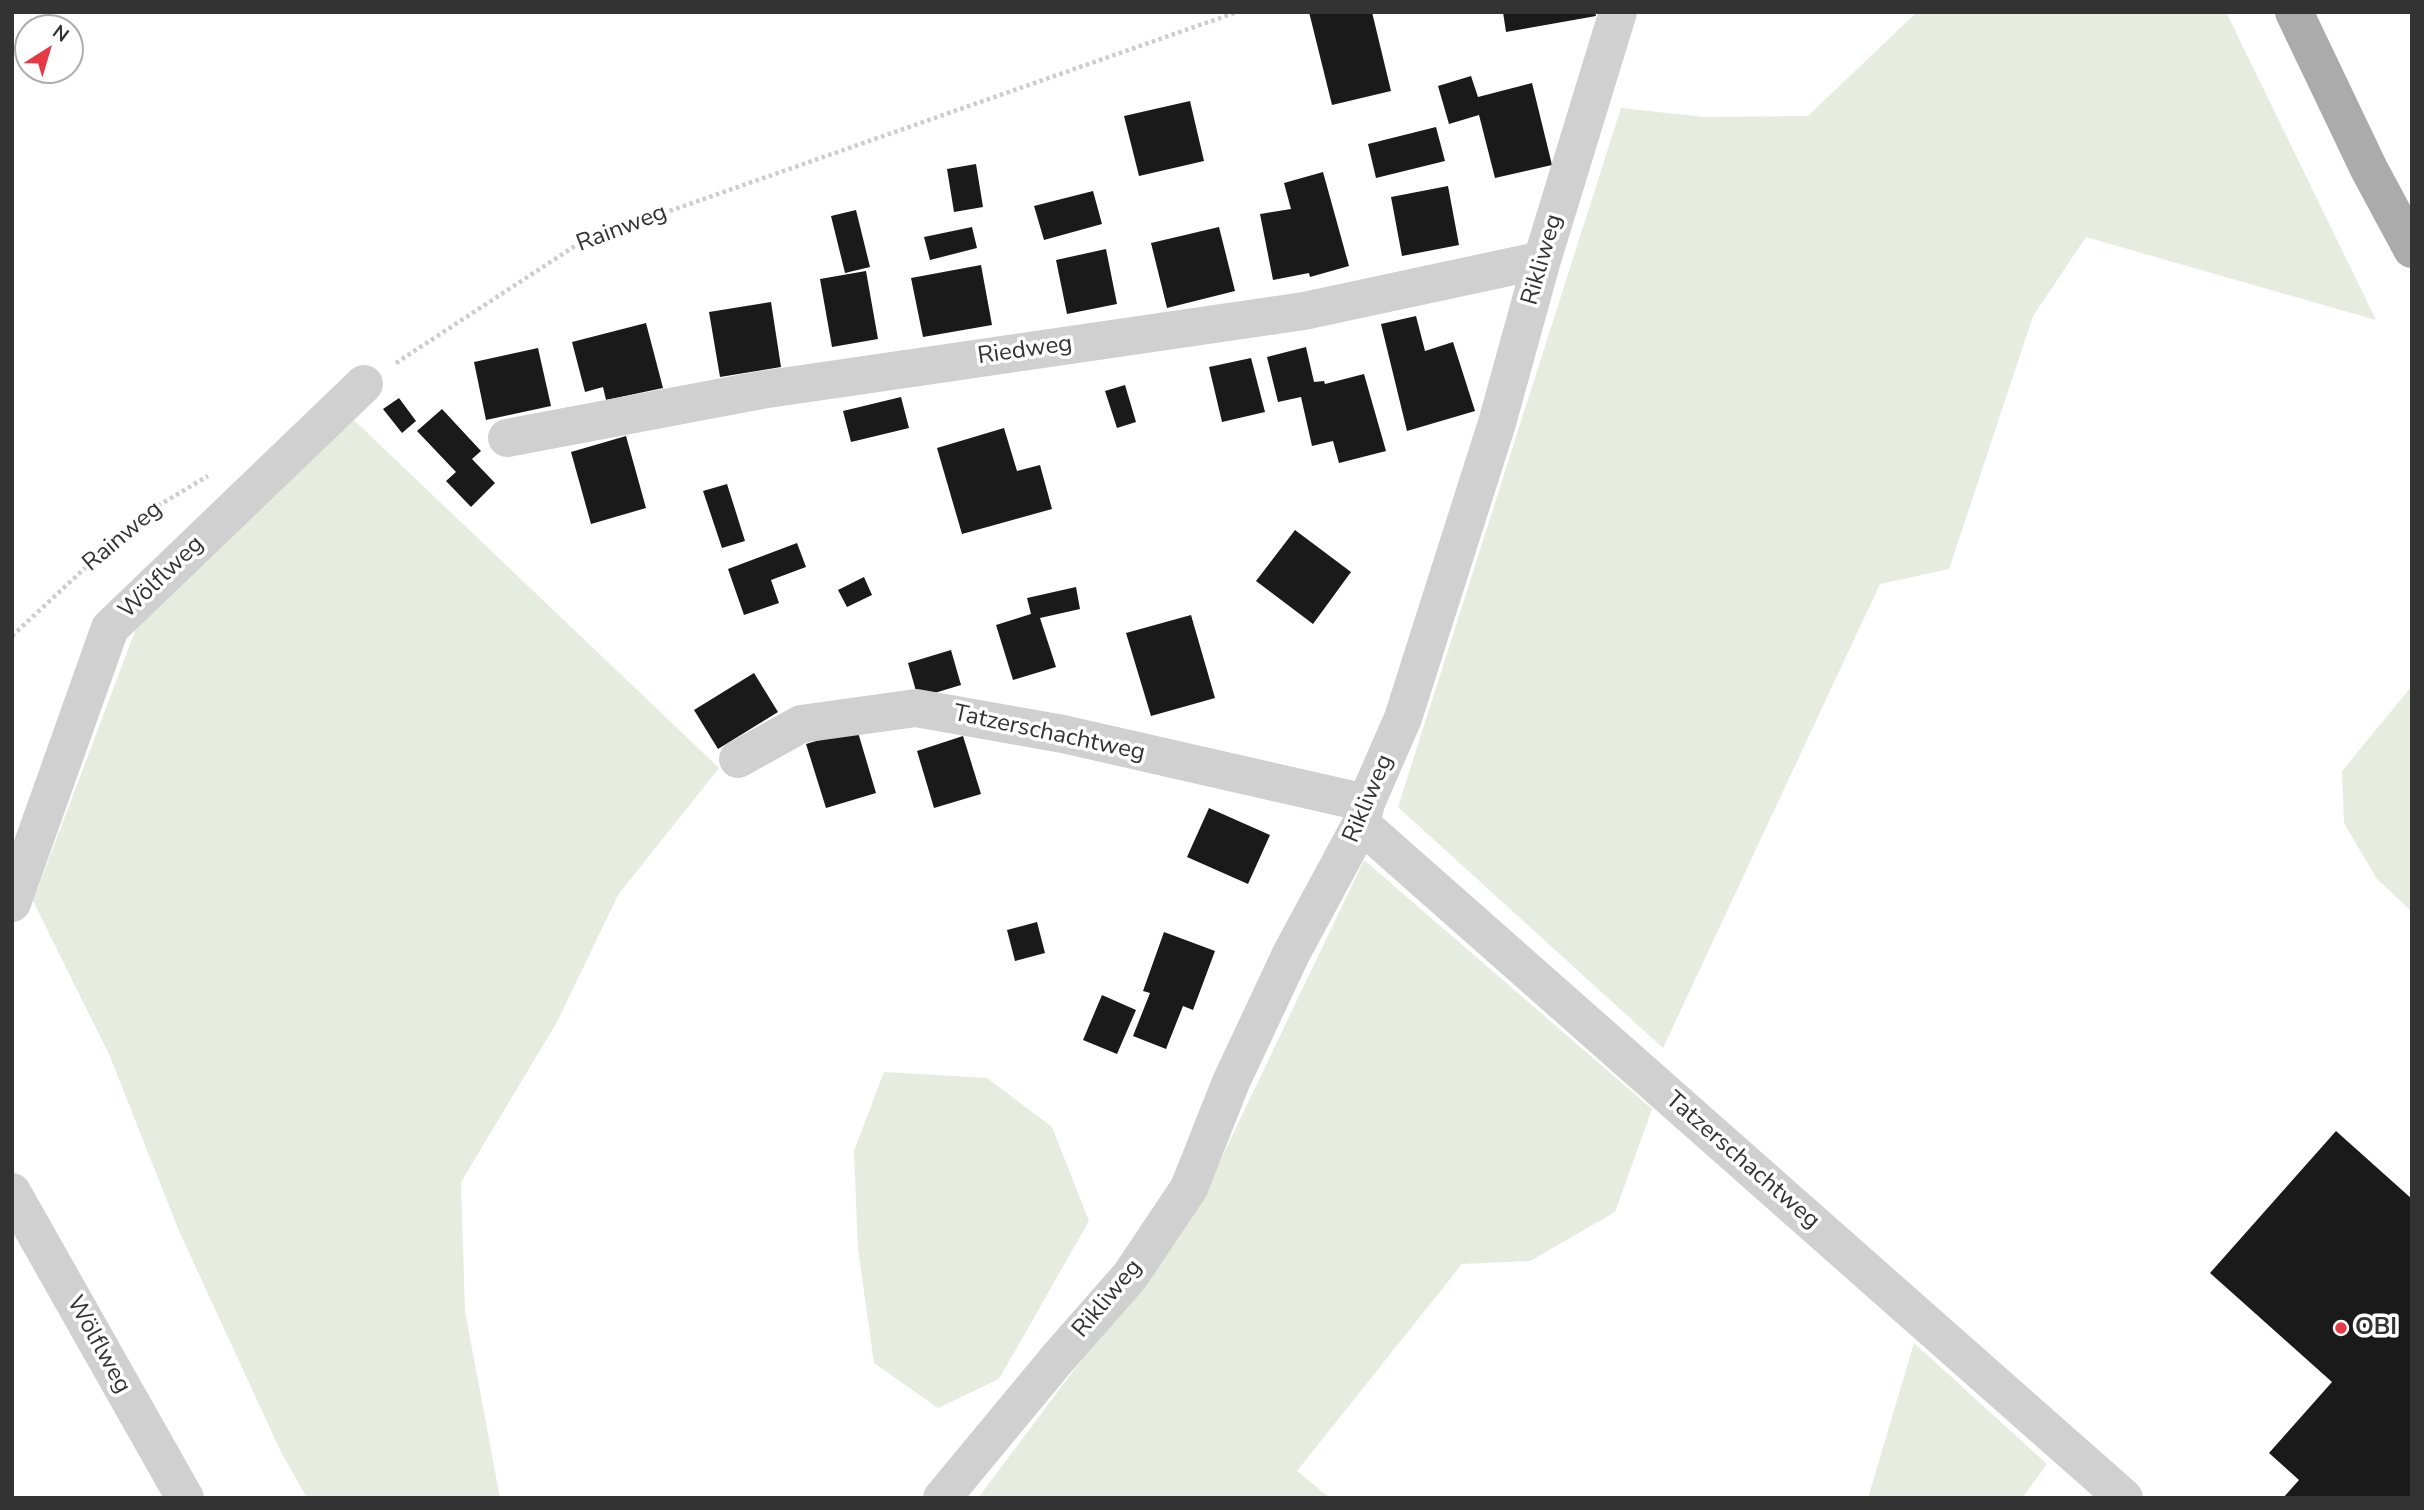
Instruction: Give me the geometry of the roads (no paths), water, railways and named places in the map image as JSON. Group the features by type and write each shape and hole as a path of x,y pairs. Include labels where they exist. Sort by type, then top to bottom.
{"main road":[{"path":"2294,12 2369,169 2412,248"}],"street":[{"name":"Rikliweg","path":"942,1498 1130,1276 1189,1188 1231,1082 1291,954 1363,814 1404,718 1497,423 1542,260 1618,12"},
{"name":"Riedweg","path":"507,438 761,390 1304,311 1542,260"},
{"name":"Wölflweg","path":"12,903 110,628 364,384"},
{"name":"Tatzerschachtweg","path":"738,759 801,724 916,708 1063,734 1363,814 2124,1498"},
{"name":"Wölflweg","path":"12,1192 185,1498"}],"place":[{"name":"OBI","path":"2341,1328"}]}
